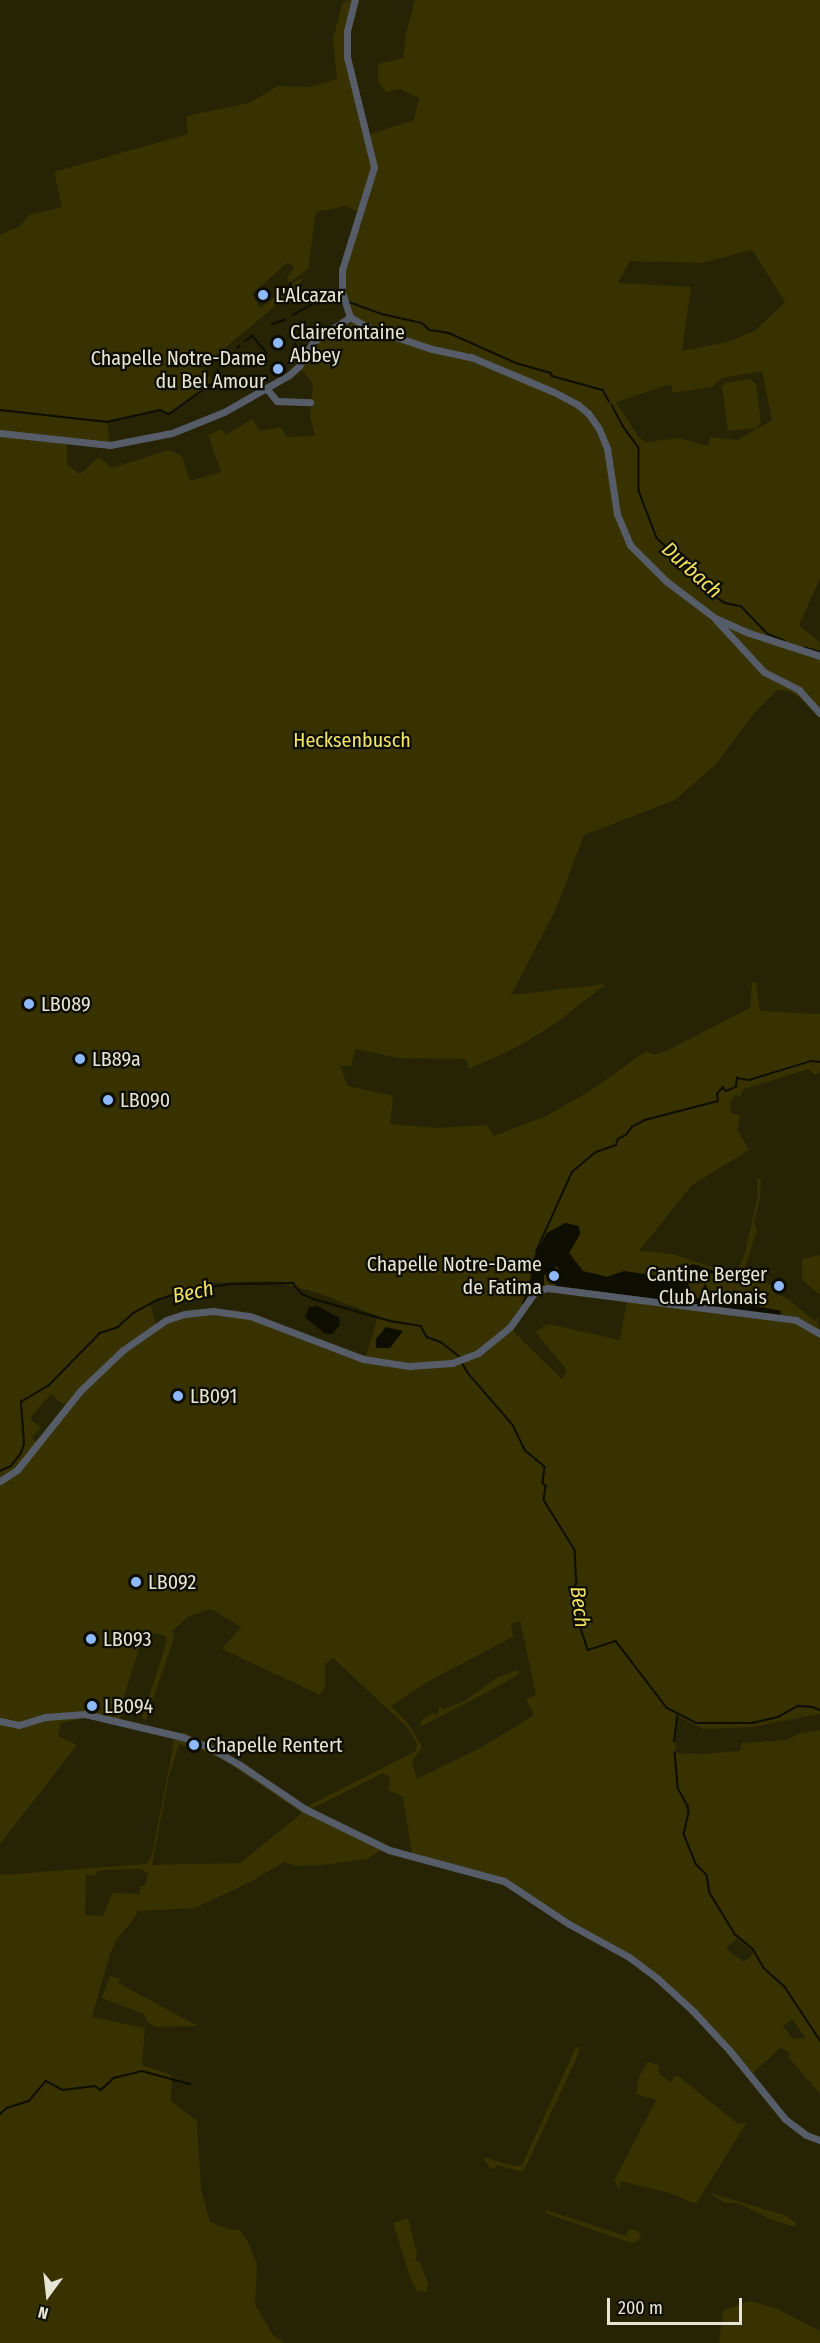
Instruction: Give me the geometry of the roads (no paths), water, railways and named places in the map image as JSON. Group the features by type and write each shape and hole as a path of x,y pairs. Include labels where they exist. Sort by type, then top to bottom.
{"street":[{"path":"355,0 347,31 347,57 374,167 342,270 342,293 350,317 359,324 432,349 471,357 554,392 584,410 599,429 607,448 617,514 630,545 666,581 715,618 764,672 799,690 820,713"},
{"path":"0,433 96,446 172,433 208,419 296,370 313,342 350,317"},
{"path":"266,388 277,401 310,402"},
{"path":"715,618 749,633 820,656"},
{"path":"0,1481 17,1470 70,1403 123,1350 157,1326 185,1314 233,1313 261,1319 363,1359 409,1366 440,1365 466,1359 484,1350 514,1322 535,1292 554,1288 796,1320 820,1334"},
{"path":"0,1721 19,1725 66,1714 98,1715 207,1746 305,1809 389,1850 493,1876 518,1889 569,1924 628,1957 657,1978 693,2011 730,2051 785,2119 806,2135 820,2140"}],"waterway":[{"name":"Durbach","path":"293,315 332,293"},
{"name":"Durbach","path":"349,302 382,314 422,323 430,330 449,333 516,363 603,390 609,401"},
{"name":"Durbach","path":"272,324 285,320"},
{"name":"Durbach","path":"245,341 252,336"},
{"path":"253,336 266,352"},
{"path":"0,410 107,422 160,410 169,414 218,379 221,381"},
{"name":"Durbach","path":"612,405 623,426 639,448 639,491 657,538 688,566 688,572 698,576 711,588 714,596 725,603 741,606 768,634 785,641"},
{"name":"Durbach","path":"804,647 820,652"},
{"path":"536,1252 572,1172 596,1152 616,1145 618,1139 626,1135 632,1127 645,1120 718,1101 717,1094 723,1087 726,1091 736,1087 737,1078 749,1080 811,1061 820,1062"},
{"path":"532,1276 534,1260"},
{"name":"Bech","path":"0,1471 11,1466 21,1453 24,1444 21,1402 48,1386 100,1333 118,1327 132,1314 157,1300 188,1290 231,1284 293,1283 302,1294 314,1299 390,1321 421,1326 427,1337 441,1342 459,1356"},
{"path":"523,1304 530,1286"},
{"name":"Bech","path":"463,1364 468,1373 513,1425 525,1450 545,1467 544,1500 575,1550 577,1583 574,1589 578,1619 588,1650 616,1641 667,1708 696,1723 752,1723 778,1717 798,1706 820,1710"},
{"path":"674,1742 677,1716"},
{"path":"675,1752 678,1788 688,1806 689,1813 684,1834 696,1864 707,1875 710,1893 735,1934 753,1949 764,1968 785,1987 820,2040"},
{"path":"0,2114 7,2108 29,2101 46,2081 63,2090 95,2086 101,2090 114,2078 142,2071 190,2084"}],"place":[{"name":"L'Alcazar","path":"263,295"},
{"name":"Clairefontaine Abbey","path":"278,343"},
{"name":"Chapelle Notre-Dame du Bel Amour","path":"278,369"},
{"name":"LB089","path":"29,1004"},
{"name":"LB89a","path":"80,1059"},
{"name":"LB090","path":"108,1100"},
{"name":"Chapelle Notre-Dame de Fatima","path":"554,1276"},
{"name":"Cantine Berger Club Arlonais","path":"779,1286"},
{"name":"LB091","path":"178,1396"},
{"name":"LB092","path":"136,1582"},
{"name":"LB093","path":"91,1639"},
{"name":"LB094","path":"92,1706"},
{"name":"Chapelle Rentert","path":"194,1745"}],"park label":[{"name":"Hecksenbusch","path":"352,740"}]}
